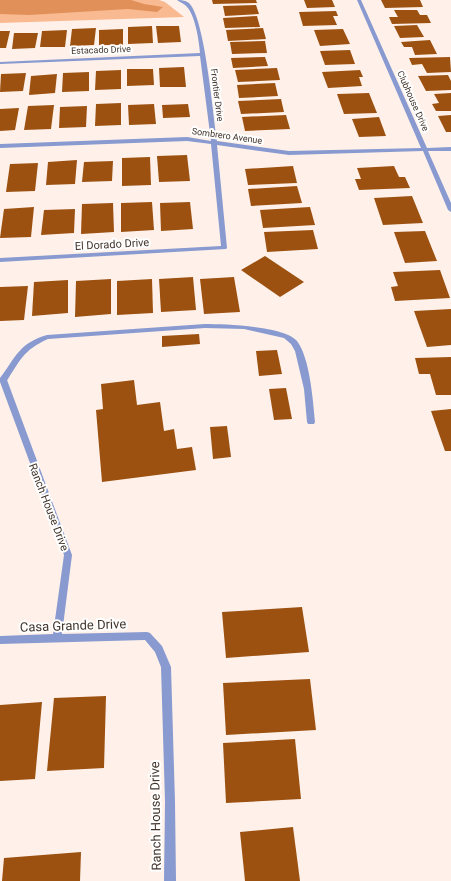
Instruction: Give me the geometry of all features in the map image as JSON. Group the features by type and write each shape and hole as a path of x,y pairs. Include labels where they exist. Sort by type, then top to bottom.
{"street":[{"name":"Frontier Drive","path":"179,0 187,4 194,15 203,54 214,143 224,248"},
{"name":"Clubhouse Drive","path":"359,0 451,210"},
{"name":"Estacado Drive","path":"0,63 203,54"},
{"name":"Sombrero Avenue","path":"0,146 187,139 289,153 451,149"},
{"name":"El Dorado Drive","path":"0,260 224,248"},
{"name":"Ranch House Drive","path":"58,638 68,555 37,476 3,380 11,370 18,355 34,342 47,337 205,326 244,327 286,336 294,342 299,351 311,422"},
{"name":"Ranch House Drive","path":"147,636 159,649 166,667 166,734 170,802 170,881"},
{"name":"Casa Grande Drive","path":"0,640 147,636"}],"shaded area":[{"path":"0,0 159,0 165,2 184,17 0,23"},
{"path":"0,0 131,0 163,7 157,12 128,9 29,15 0,14"}],"building":[{"path":"212,0 256,0 257,3 213,4"},
{"path":"304,0 332,0 335,7 307,8"},
{"path":"381,0 420,0 423,7 385,8"},
{"path":"256,5 259,14 225,16 223,6"},
{"path":"394,10 417,10 420,15 427,15 431,23 392,24 389,17 398,17"},
{"path":"336,11 338,16 333,16 337,25 303,26 299,12"},
{"path":"257,16 260,27 225,28 223,18"},
{"path":"417,25 424,37 400,38 394,26"},
{"path":"152,26 153,43 128,44 128,27"},
{"path":"156,26 179,26 181,42 158,43"},
{"path":"96,28 94,45 70,46 72,29"},
{"path":"263,28 266,39 228,41 226,30"},
{"path":"123,29 123,45 99,45 99,30"},
{"path":"343,29 350,44 320,46 314,30"},
{"path":"67,30 65,47 40,47 42,31"},
{"path":"0,31 10,31 6,48 0,48"},
{"path":"14,33 38,33 35,48 12,49"},
{"path":"430,40 437,54 415,55 412,47 404,47 401,42"},
{"path":"265,41 267,53 232,54 230,42"},
{"path":"350,50 355,64 325,65 320,51"},
{"path":"265,57 268,66 233,68 231,58"},
{"path":"450,57 451,72 427,73 422,64 412,65 409,58"},
{"path":"184,67 186,87 160,87 159,68"},
{"path":"277,68 280,80 238,82 235,70"},
{"path":"127,69 153,69 154,85 127,86"},
{"path":"121,70 121,89 95,90 96,71"},
{"path":"360,70 363,77 359,77 362,86 328,88 322,72"},
{"path":"89,72 89,91 62,92 63,73"},
{"path":"26,73 23,91 0,92 1,74"},
{"path":"57,74 55,93 29,95 31,76"},
{"path":"448,75 451,81 451,90 426,91 418,76"},
{"path":"275,83 278,96 239,98 237,85"},
{"path":"369,93 377,113 344,114 337,94"},
{"path":"451,93 451,111 436,111 432,104 439,103 434,94"},
{"path":"281,99 284,112 241,114 238,101"},
{"path":"121,103 121,125 95,126 96,104"},
{"path":"154,104 156,124 129,125 128,105"},
{"path":"188,104 190,117 163,118 162,105"},
{"path":"54,105 51,129 24,130 28,106"},
{"path":"87,106 86,127 59,128 60,107"},
{"path":"19,108 15,130 0,131 0,109"},
{"path":"286,115 290,129 245,131 242,117"},
{"path":"451,115 451,132 446,132 438,116"},
{"path":"379,117 386,136 359,137 352,119"},
{"path":"187,155 190,181 159,182 157,156"},
{"path":"150,157 151,185 122,186 122,158"},
{"path":"77,160 75,184 46,185 48,162"},
{"path":"113,161 112,181 82,182 84,162"},
{"path":"38,163 35,191 6,192 10,164"},
{"path":"293,166 297,183 248,185 245,169"},
{"path":"394,166 399,177 405,177 410,188 359,190 355,179 361,179 357,168"},
{"path":"297,186 302,203 251,206 248,189"},
{"path":"412,196 423,223 383,225 374,198"},
{"path":"152,202 154,230 121,232 121,203"},
{"path":"190,202 193,229 161,231 160,203"},
{"path":"113,203 114,232 81,234 82,204"},
{"path":"34,207 31,237 0,238 4,209"},
{"path":"310,207 315,225 263,228 260,210"},
{"path":"75,209 74,233 41,235 44,210"},
{"path":"313,230 318,249 267,252 264,232"},
{"path":"425,231 437,261 405,263 394,232"},
{"path":"265,256 304,282 280,297 241,270"},
{"path":"440,270 450,298 395,301 391,287 398,286 393,272"},
{"path":"193,277 196,310 161,312 159,279"},
{"path":"234,277 240,312 204,314 200,279"},
{"path":"111,279 111,314 75,317 76,281"},
{"path":"152,279 153,313 117,315 117,281"},
{"path":"68,280 68,313 32,316 34,282"},
{"path":"28,286 24,320 0,321 0,287"},
{"path":"451,309 451,345 427,347 414,311"},
{"path":"199,334 200,344 162,347 162,336"},
{"path":"277,350 282,374 259,376 256,351"},
{"path":"451,357 451,395 436,395 430,374 419,374 415,358"},
{"path":"134,380 137,405 160,402 164,431 174,429 177,449 192,447 196,470 102,482 96,410 103,409 101,384"},
{"path":"286,388 292,419 274,420 269,389"},
{"path":"451,409 451,451 445,451 431,411"},
{"path":"227,426 231,457 213,459 210,427"},
{"path":"302,607 309,652 226,658 222,612"},
{"path":"310,679 316,730 226,735 223,683"},
{"path":"106,696 104,768 47,771 54,698"},
{"path":"42,702 35,779 0,781 0,705"},
{"path":"295,739 301,799 226,803 223,743"},
{"path":"293,827 300,881 245,881 240,832"},
{"path":"81,852 80,881 2,881 4,858"}]}
